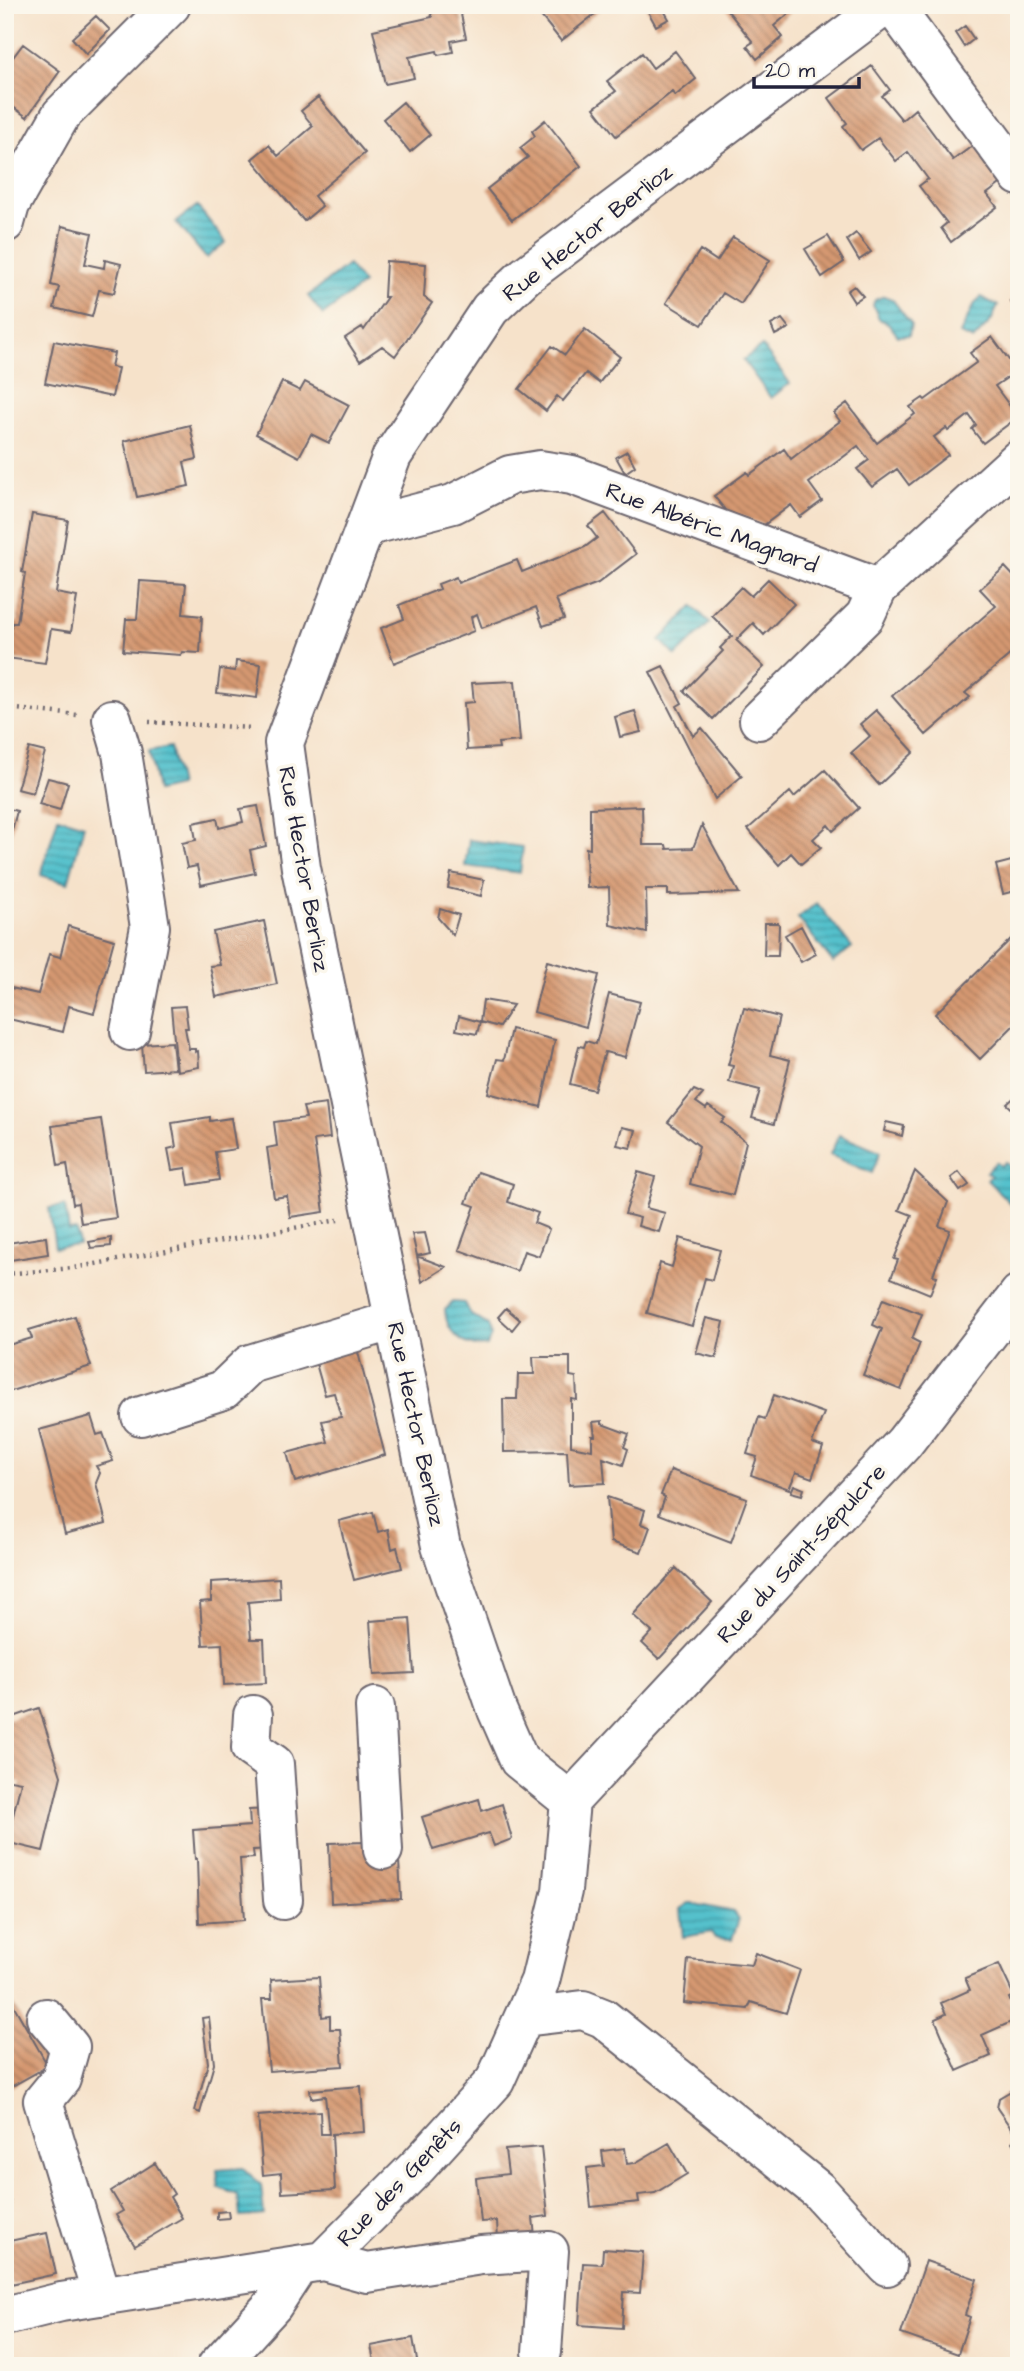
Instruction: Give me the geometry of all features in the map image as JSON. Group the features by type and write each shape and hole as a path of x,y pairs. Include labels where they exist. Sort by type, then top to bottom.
{"street":[{"path":"5,223 10,205 61,115 171,5"},
{"name":"Rue Hector Berlioz","path":"570,1801 519,1760 493,1699 442,1546 301,869 284,743 392,456 490,309 525,276 886,5"},
{"path":"892,5 1019,176"},
{"path":"759,720 865,616 878,588 1019,458"},
{"name":"Rue Albéric Magnard","path":"365,527 453,504 510,475 540,470 572,475 878,588"},
{"path":"112,719 122,753 150,927 130,1031"},
{"name":"Rue du Saint-Sépulcre","path":"570,1801 904,1443 1019,1294"},
{"path":"141,1416 223,1390 250,1364 396,1320"},
{"path":"374,1707 383,1850"},
{"path":"253,1715 251,1748 274,1764 283,1900"},
{"name":"Rue des Genêts","path":"217,2366 311,2263 418,2166 495,2081 541,1981 562,1891 570,1801"},
{"path":"524,2017 583,2010 603,2018 818,2190 887,2266"},
{"path":"46,2018 70,2048 61,2079 43,2101 102,2296"},
{"path":"5,2316 61,2302 311,2263 367,2273 481,2255 549,2251 542,2352"}],"path":[{"path":"5,1274 73,1268 373,1214"}],"water":[{"path":"197,206 226,242 206,258 176,222"},
{"path":"348,265 363,284 323,315 308,296"},
{"path":"884,296 892,299 911,324 909,335 898,336 888,323 879,319 873,305 875,300"},
{"path":"981,297 998,306 991,321 973,340 960,334 973,306"},
{"path":"762,346 790,383 771,398 743,360"},
{"path":"693,606 710,623 676,656 660,640"},
{"path":"170,747 179,786 157,791 149,751"},
{"path":"58,817 84,825 68,883 41,875"},
{"path":"469,840 523,847 520,873 465,866"},
{"path":"817,903 852,947 833,962 798,918"},
{"path":"839,1135 880,1152 872,1173 830,1155"},
{"path":"996,1162 1001,1166 1005,1162 1019,1176 1019,1212 987,1180 991,1176 986,1172"},
{"path":"65,1206 69,1231 76,1230 79,1245 55,1248 49,1208"},
{"path":"453,1302 465,1303 471,1315 488,1325 491,1335 487,1346 471,1345 453,1332 445,1310"},
{"path":"689,1903 734,1912 739,1919 732,1939 715,1938 711,1932 683,1937 680,1909"},
{"path":"243,2168 261,2185 264,2215 240,2217 238,2195 219,2188 217,2170"}],"building":[{"path":"429,5 459,5 466,38 451,41 453,52 438,55 437,51 409,57 414,78 385,84 373,30 432,17"},
{"path":"532,5 606,5 561,41"},
{"path":"661,5 669,19 656,26 646,8"},
{"path":"723,5 799,5 774,26 783,37 757,59 747,46 753,42"},
{"path":"96,16 110,30 86,54 72,38"},
{"path":"965,26 974,39 964,47 955,33"},
{"path":"23,44 60,71 27,117 5,101 5,68"},
{"path":"675,51 696,79 675,96 672,92 616,136 594,108 616,91 607,81 642,53 653,68"},
{"path":"872,66 890,90 882,96 902,120 915,109 953,160 975,144 1004,181 987,194 997,207 951,242 941,228 947,223 919,186 928,179 908,152 896,161 878,138 861,150 843,126 847,123 829,98"},
{"path":"318,97 365,153 314,196 322,206 304,221 252,159 269,145 278,156 313,126 301,111"},
{"path":"403,102 430,135 410,152 383,119"},
{"path":"545,120 581,166 512,220 487,189 528,157 520,148 535,136 532,131"},
{"path":"62,226 92,233 85,264 104,268 105,260 121,264 114,293 99,290 92,317 54,308 59,287 51,285"},
{"path":"856,233 871,252 859,260 847,240"},
{"path":"828,236 844,262 822,277 805,249"},
{"path":"733,237 770,260 741,304 723,293 702,325 666,303 700,250 717,261"},
{"path":"386,261 426,264 424,297 432,303 395,356 382,346 360,361 345,338 362,327 364,330 387,297 384,297"},
{"path":"854,286 863,296 854,302 847,291"},
{"path":"1019,295 1019,314 1010,301"},
{"path":"782,319 789,328 775,335 771,325"},
{"path":"585,329 620,357 599,383 586,373 563,401 557,396 546,411 519,389 552,346 565,355"},
{"path":"992,337 1017,371 995,386 1018,417 983,443 972,429 976,425 969,415 948,431 946,428 934,437 948,455 909,485 897,469 872,487 857,469 869,460 858,446 809,483 822,501 800,517 791,505 764,525 726,511 714,496 784,449 791,459 840,421 834,413 847,403 877,443 915,414 910,407 923,398 925,400 977,362 970,353"},
{"path":"54,341 114,353 111,367 118,368 112,397 45,383"},
{"path":"282,382 300,391 305,382 349,405 329,443 311,434 299,457 256,434"},
{"path":"190,425 197,459 184,462 189,486 137,497 124,441"},
{"path":"627,451 635,466 625,473 616,457"},
{"path":"605,513 636,554 598,583 556,599 564,619 543,626 536,607 482,628 477,614 471,617 474,631 394,663 381,628 404,619 399,605 440,589 438,584 456,577 458,583 517,560 522,572 585,547 597,538 588,526"},
{"path":"32,514 68,520 56,593 77,597 71,632 51,629 45,663 6,658 12,623 17,623"},
{"path":"1005,567 1019,582 1019,647 965,693 970,697 926,735 892,696 996,606 980,589"},
{"path":"768,579 794,604 764,635 753,623 736,640 764,667 713,719 684,691 723,651 720,648 732,636 712,616 741,587 751,596"},
{"path":"140,581 186,584 183,614 202,616 200,653 182,652 181,655 123,651 126,619 137,619"},
{"path":"236,661 261,664 257,698 217,693 220,669 235,671"},
{"path":"663,666 682,703 677,706 693,736 702,728 742,776 715,799 650,672"},
{"path":"515,681 520,741 498,743 499,748 467,750 464,703 474,702 472,683"},
{"path":"876,710 914,752 879,785 851,753 870,736 860,724"},
{"path":"635,711 641,732 620,737 615,717"},
{"path":"29,748 45,752 33,793 17,789"},
{"path":"825,770 859,808 833,831 828,825 813,839 821,847 801,864 791,853 779,865 748,829 790,792 794,797"},
{"path":"48,778 68,783 60,810 39,804"},
{"path":"258,806 266,846 250,850 255,873 201,885 197,866 187,868 182,843 196,840 193,823 217,818 219,828 243,822 240,809"},
{"path":"642,806 643,845 666,845 667,849 693,848 702,825 739,893 668,895 668,889 646,889 647,933 610,925 609,887 587,888 586,848 590,849 590,808"},
{"path":"5,808 17,811 6,853 5,853"},
{"path":"1019,859 1019,890 1003,894 996,865"},
{"path":"451,873 484,880 481,896 448,888"},
{"path":"440,909 459,915 453,935 438,918"},
{"path":"264,921 277,984 216,997 210,966 220,965 213,932"},
{"path":"765,923 779,925 778,956 764,956"},
{"path":"68,926 114,940 94,1013 69,1006 63,1032 5,1018 11,988 38,994 49,954 60,957"},
{"path":"801,926 816,954 801,962 785,935"},
{"path":"1019,931 1019,1020 980,1059 935,1014"},
{"path":"547,961 599,975 586,1027 534,1012"},
{"path":"609,994 640,1002 625,1057 605,1052 594,1090 570,1084 579,1046 584,1047 586,1041 596,1044"},
{"path":"483,1000 513,1005 499,1027 480,1022"},
{"path":"185,1006 189,1049 198,1051 199,1067 177,1071 171,1007"},
{"path":"744,1008 779,1017 770,1055 790,1060 774,1124 752,1118 760,1090 729,1082 733,1066 728,1065"},
{"path":"459,1016 480,1022 477,1034 456,1030"},
{"path":"511,1029 555,1040 541,1107 488,1093 497,1059 504,1060"},
{"path":"172,1042 175,1069 144,1071 142,1044"},
{"path":"694,1090 703,1094 696,1102 706,1109 708,1106 725,1118 721,1122 746,1142 733,1195 690,1184 699,1146 668,1122"},
{"path":"1019,1093 1019,1115 1007,1104"},
{"path":"326,1104 330,1138 314,1140 324,1212 290,1217 287,1196 274,1198 267,1148 277,1146 274,1122 306,1118 303,1107"},
{"path":"210,1117 210,1121 231,1118 236,1149 215,1152 219,1180 189,1185 186,1168 172,1170 168,1149 176,1147 172,1123"},
{"path":"101,1119 116,1218 81,1223 78,1203 73,1204 67,1164 58,1166 52,1126"},
{"path":"886,1122 904,1126 902,1136 884,1131"},
{"path":"622,1127 636,1130 631,1148 617,1145"},
{"path":"915,1171 948,1202 939,1226 950,1230 933,1275 937,1276 930,1294 891,1278 898,1260 894,1259 912,1215 899,1210"},
{"path":"478,1172 513,1184 508,1202 538,1213 534,1223 549,1229 539,1256 524,1251 517,1271 459,1250 475,1206 466,1203"},
{"path":"638,1172 655,1177 646,1208 665,1213 659,1232 638,1226 640,1218 625,1214"},
{"path":"959,1172 969,1185 960,1191 951,1178"},
{"path":"425,1233 430,1253 417,1256 412,1234"},
{"path":"46,1237 48,1254 10,1260 8,1243"},
{"path":"111,1238 111,1246 91,1248 89,1242"},
{"path":"680,1238 720,1250 712,1280 705,1278 692,1326 647,1313 660,1263 672,1267"},
{"path":"417,1256 446,1267 422,1282"},
{"path":"883,1299 922,1314 912,1339 920,1343 901,1390 863,1375 882,1329 873,1325"},
{"path":"506,1308 520,1320 512,1330 498,1317"},
{"path":"75,1316 91,1366 11,1391 5,1374 5,1346 32,1338 29,1330"},
{"path":"706,1318 724,1322 716,1358 696,1353"},
{"path":"355,1341 385,1455 295,1482 287,1453 328,1442 322,1421 341,1417 334,1393 325,1395 313,1353"},
{"path":"533,1357 570,1357 570,1376 576,1377 577,1400 571,1399 571,1446 592,1450 592,1436 595,1436 593,1422 602,1421 602,1424 629,1434 624,1447 628,1449 623,1465 603,1458 605,1483 569,1485 567,1451 504,1452 503,1399 517,1399 518,1374 534,1374"},
{"path":"774,1395 824,1413 812,1443 823,1447 812,1478 796,1472 789,1489 751,1475 757,1457 747,1454 759,1417 765,1419"},
{"path":"91,1416 97,1435 103,1433 113,1461 96,1466 100,1473 96,1483 106,1523 65,1534 39,1430"},
{"path":"671,1470 747,1498 731,1542 659,1514 665,1497 661,1495"},
{"path":"794,1485 804,1489 802,1495 791,1492"},
{"path":"607,1497 645,1510 641,1524 650,1527 641,1552 611,1542"},
{"path":"373,1512 378,1532 388,1529 392,1549 397,1547 402,1568 354,1580 339,1521"},
{"path":"676,1568 712,1602 659,1659 642,1643 652,1632 633,1615"},
{"path":"279,1578 280,1599 248,1602 251,1639 264,1639 266,1683 224,1685 222,1644 203,1645 200,1602 211,1601 211,1582"},
{"path":"410,1618 414,1673 374,1675 370,1621"},
{"path":"39,1708 61,1776 43,1851 5,1842 5,1823 11,1824 21,1782 5,1779 5,1720"},
{"path":"479,1799 482,1811 502,1804 512,1839 494,1846 489,1833 433,1850 422,1817"},
{"path":"270,1809 273,1849 253,1850 254,1858 240,1859 244,1920 199,1923 197,1859 193,1830 250,1826 249,1810"},
{"path":"368,1842 399,1860 401,1899 331,1903 329,1843"},
{"path":"756,1953 800,1970 786,2013 751,2002 748,2009 684,2003 688,1959 752,1965"},
{"path":"999,1964 1014,1996 1009,1998 1018,2019 982,2035 991,2056 957,2071 935,2019 946,2014 941,2003 970,1990 965,1978"},
{"path":"319,1977 322,2017 330,2016 330,2029 340,2029 343,2066 269,2071 262,1999 272,1999 271,1980"},
{"path":"5,1990 48,2066 7,2089 5,2087"},
{"path":"209,2017 214,2064 200,2113 195,2111 208,2063 202,2018"},
{"path":"361,2086 364,2132 332,2134 335,2190 282,2193 281,2173 263,2175 258,2116 320,2111 321,2134 329,2134 325,2096 311,2098 310,2090"},
{"path":"1016,2088 1019,2092 1019,2153 1012,2142 1017,2137 997,2108 999,2098"},
{"path":"669,2143 687,2174 655,2193 638,2195 639,2202 591,2207 587,2168 604,2166 602,2151 625,2148 627,2164 635,2163"},
{"path":"541,2147 548,2216 533,2218 535,2236 498,2240 497,2221 481,2222 476,2178 508,2174 505,2150"},
{"path":"155,2163 174,2194 170,2197 182,2218 135,2246 116,2215 123,2211 111,2191"},
{"path":"5,2185 11,2204 5,2205"},
{"path":"228,2211 229,2218 217,2219 217,2212"},
{"path":"47,2233 56,2274 11,2284 5,2262 5,2242"},
{"path":"603,2249 643,2252 640,2293 624,2292 622,2328 579,2325 583,2263 602,2264"},
{"path":"926,2261 977,2279 965,2315 970,2317 958,2354 901,2334"},
{"path":"413,2338 418,2366 375,2366 371,2346"}]}
